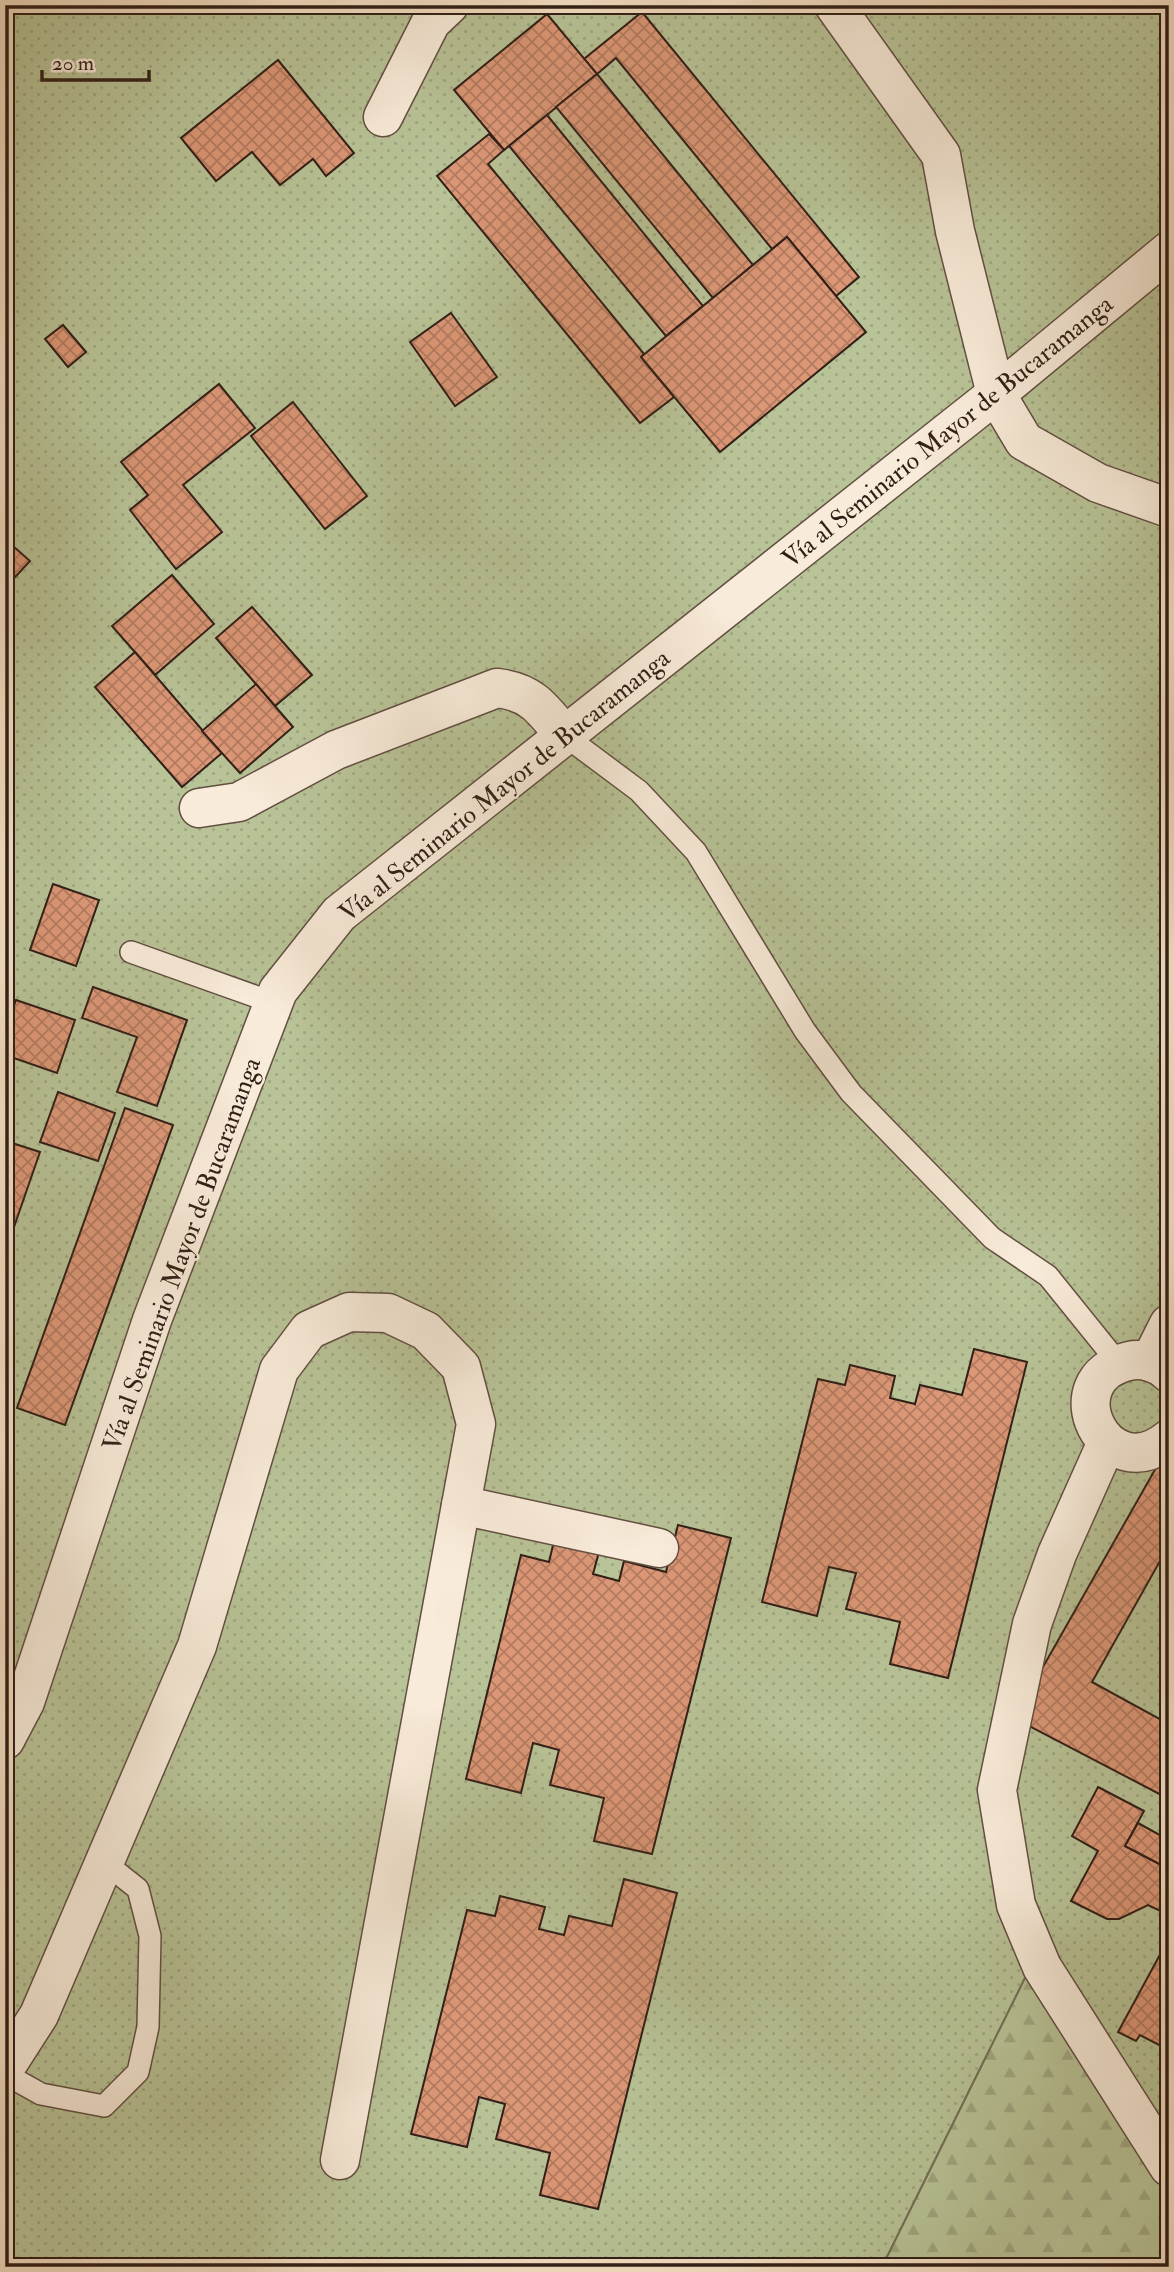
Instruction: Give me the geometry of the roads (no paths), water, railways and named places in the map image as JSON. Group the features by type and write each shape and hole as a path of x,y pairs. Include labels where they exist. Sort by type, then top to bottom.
{"street":[{"path":"383,117 431,22 449,5"},
{"path":"834,5 941,155 955,231 996,394 1024,441 1098,483 1169,508"},
{"name":"Vía al Seminario Mayor de Bucaramanga","path":"5,1740 25,1702 152,1320 278,991 339,914 996,394 1169,251"},
{"path":"200,808 239,802 336,750 497,688 519,691 542,707 564,735"},
{"path":"5,2068 39,2015 197,1646 279,1370 309,1330 349,1312 388,1313 426,1331 461,1367 476,1424 340,2160"},
{"path":"1169,1324 1146,1366 1098,1381 1092,1393 1092,1420 1107,1442 1122,1450 1138,1452 1154,1449 1169,1439"},
{"path":"1107,1442 1057,1554 1032,1624 997,1790 1016,1905 1042,1967 1169,2167"},
{"path":"461,1505 659,1548"}],"lane":[{"path":"564,735 639,791 696,852 805,1031 851,1093 992,1238 1048,1276 1146,1366"},
{"path":"131,952 274,1003"},
{"path":"5,2074 41,2094 104,2106 138,2072 148,2027 150,1936 138,1889 104,1862"}]}
